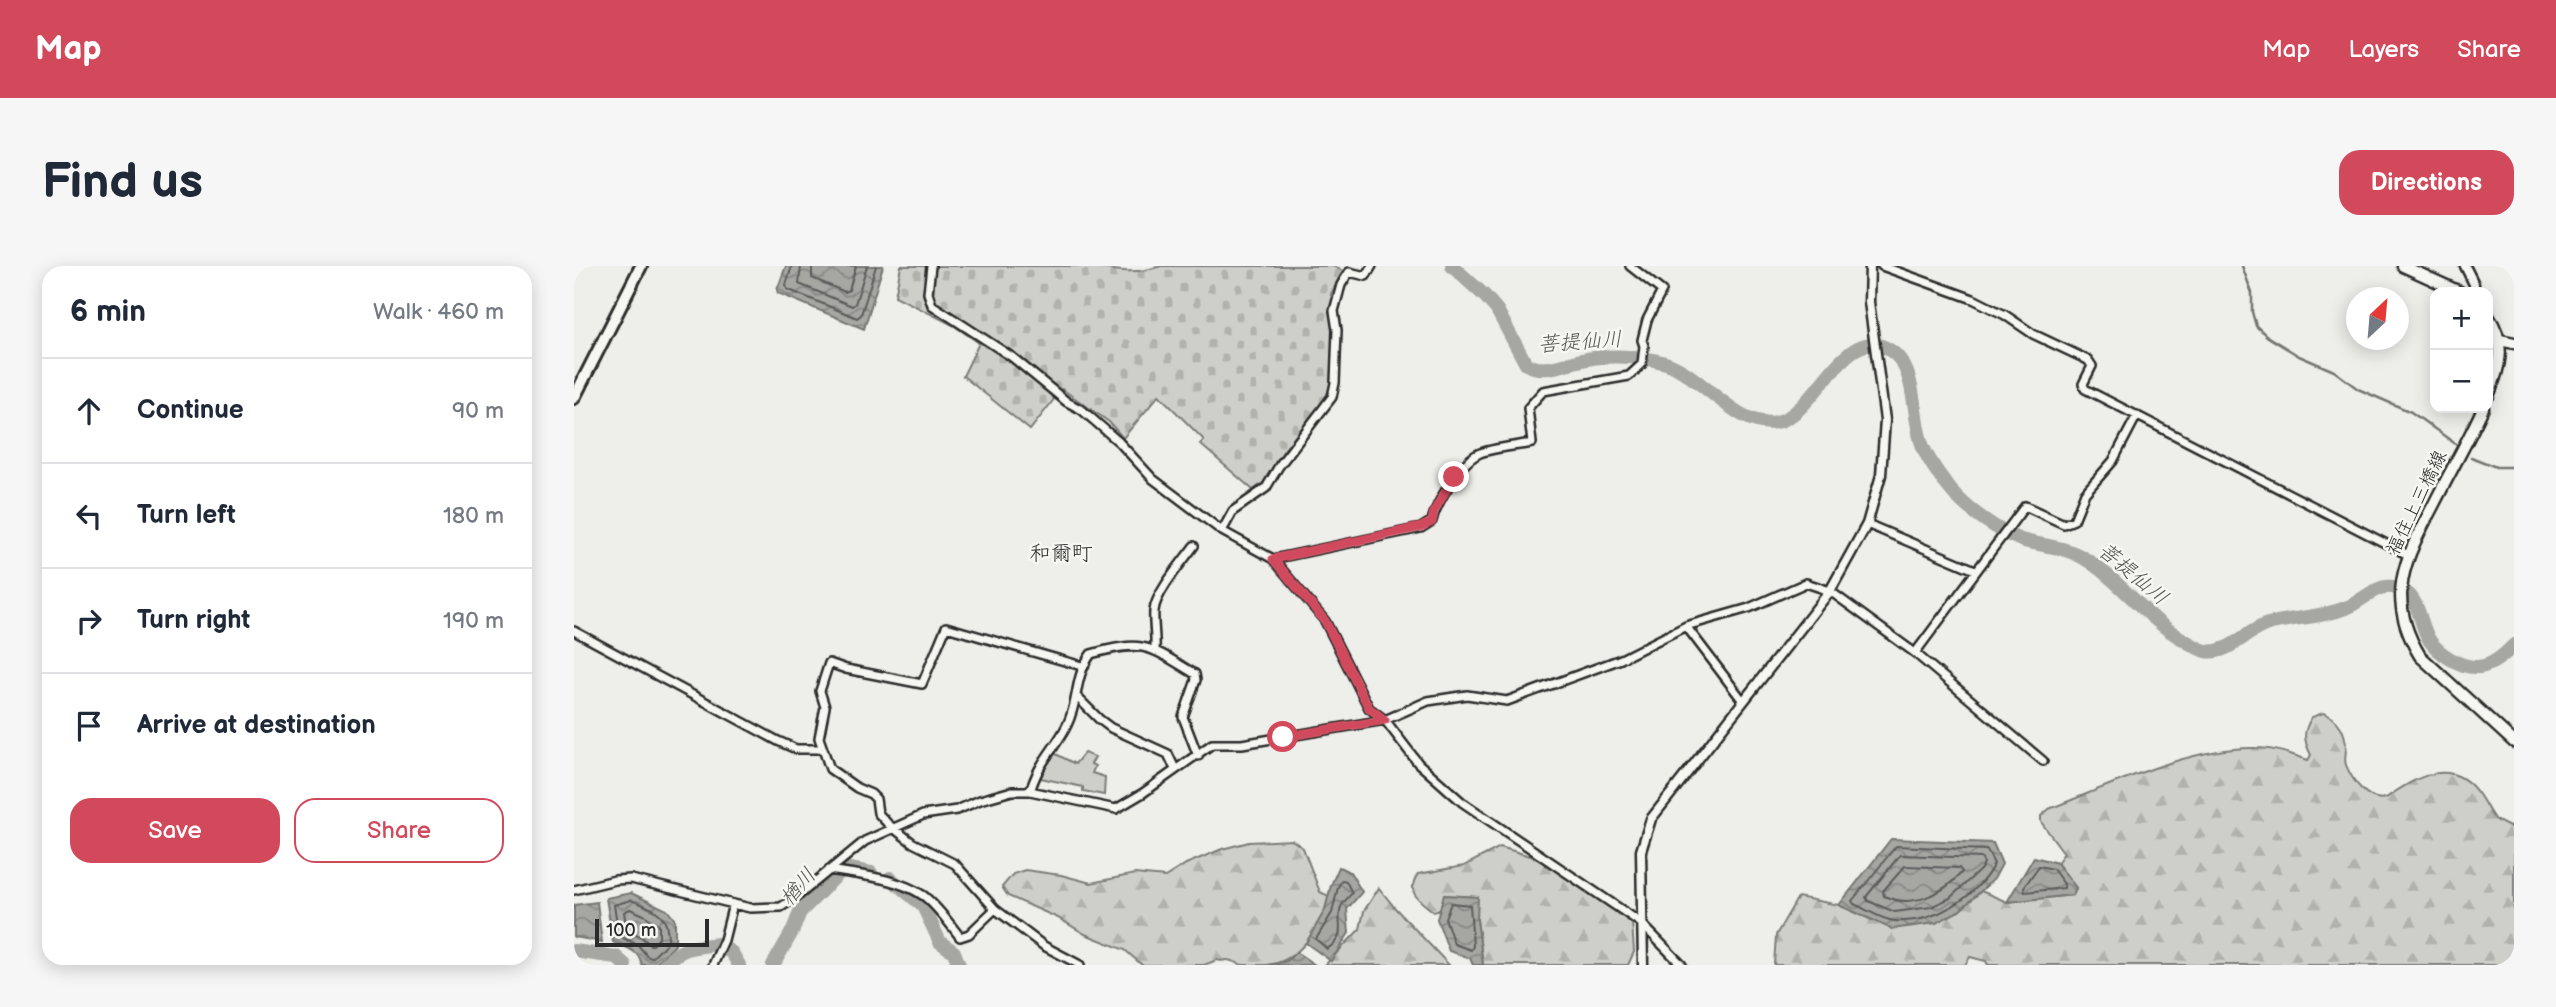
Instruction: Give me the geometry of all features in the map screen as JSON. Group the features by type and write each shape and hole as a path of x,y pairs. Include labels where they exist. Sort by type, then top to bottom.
{"highway":[{"path":"574,398 641,266"}],"main road":[{"path":"2403,266 2448,287"},
{"path":"2493,326 2500,340 2500,361 2493,381"},
{"path":"2500,340 2514,343"},
{"name":"福住上三橋線","path":"2480,413 2408,555 2400,598 2411,640 2420,656 2514,742"}],"street":[{"path":"931,266 928,293 932,305 1013,357 1068,402 1083,410 1119,442 1153,479 1222,531 1273,559 1325,621 1369,708 1385,720 1418,763 1462,802 1641,923 1682,965"},
{"path":"1222,531 1233,511 1266,488 1279,466 1332,397 1338,330 1334,311 1341,285 1349,272 1366,276 1372,266"},
{"path":"1273,559 1421,527 1432,522 1434,511 1454,477 1478,454 1532,443 1528,408 1543,391 1629,376 1642,364 1642,340 1647,320 1662,291 1630,266"},
{"path":"1643,965 1641,851 1651,819 1830,591 1867,524 1881,475 1885,420 1869,302 1870,266"},
{"path":"1882,266 1973,299 2005,315 2033,334 2088,360 2092,366 2084,387 2408,555"},
{"path":"2465,266 2474,287"},
{"path":"1915,653 2025,506 2064,524 2074,520 2085,493 2113,461 2137,415"},
{"path":"1867,524 1975,570"},
{"path":"1154,650 1154,610 1159,598 1194,546"},
{"path":"574,890 631,879 733,904 766,909 781,907 864,841 923,815 957,810 1012,792 1030,791 1116,809 1212,744 1242,744 1385,720 1428,701 1467,695 1507,701 1621,659 1686,626 1749,608 1806,583 1830,591 1915,653 2043,761"},
{"path":"1686,626 1743,701"},
{"path":"1080,965 1044,946 995,909 954,864 913,843 895,829 878,813 876,799 872,794 857,788 830,769 821,749 820,729 825,706 820,691 829,663 846,669 922,684 946,627 1082,666"},
{"path":"574,631 778,741 796,749 821,749"},
{"path":"1030,791 1040,767 1068,725 1077,697 1077,680 1082,666 1091,654 1116,647 1140,646 1154,650 1195,674 1184,717 1198,756"},
{"path":"1077,697 1111,728 1168,754 1175,769"},
{"path":"829,870 886,881 921,894 940,911 960,937 969,934 995,909"},
{"path":"713,965 724,940 733,904"}],"green space":[{"path":"901,266 1093,266 1127,271 1161,266 1333,266 1343,271 1331,294 1334,311 1330,389 1263,483 1253,490 1200,444 1204,440 1159,395 1123,438 1109,422 1062,389 1030,430 963,376 979,343 953,325 895,296"},
{"path":"2323,713 2333,718 2343,732 2346,765 2352,777 2367,794 2379,799 2386,798 2423,777 2447,773 2470,783 2493,817 2514,829 2514,965 1988,965 1986,961 1970,957 1965,965 1774,965 1776,935 1798,897 1839,905 1892,929 1959,911 1981,891 2007,902 2073,895 2076,888 2057,863 2064,853 2041,822 2041,816 2049,809 2151,769 2205,753 2263,748 2308,760 2311,755 2305,740 2307,727 2312,717"},
{"path":"1052,752 1075,764 1084,753 1095,757 1091,764 1095,766 1092,773 1105,777 1104,795 1083,791 1083,787 1036,777"},
{"path":"1292,840 1303,848 1320,892 1329,896 1315,930 1299,950 1278,963 1266,965 1243,965 1229,960 1217,960 1204,965 1142,965 1125,950 1085,934 1058,918 1008,896 1002,887 1013,874 1025,870 1091,883 1135,874 1165,877 1186,864 1222,849 1249,842"},
{"path":"1500,847 1537,858 1632,922 1634,952 1628,965 1483,965 1477,897 1444,895 1440,910 1434,912 1416,896 1413,886 1418,874 1464,866"},
{"path":"1379,888 1449,965 1325,965 1360,929 1364,911"}],"water":[{"path":"786,266 883,266 864,329 778,293"},
{"path":"1891,839 1993,843 2002,864 1994,879 1959,911 1936,923 1892,929 1839,905"},
{"path":"2034,857 2057,863 2076,888 2073,895 2007,902"},
{"path":"1339,867 1350,872 1362,892 1347,909 1349,933 1331,961 1306,943 1325,910"},
{"path":"631,893 667,910 675,920 675,945 655,965 642,965 635,952 613,942 606,898"},
{"path":"1444,895 1478,897 1477,920 1483,965 1473,965 1470,958 1449,951 1437,919"},
{"path":"597,902 602,942 574,937 574,905"},
{"path":"1296,952 1315,965 1268,965 1287,961"}],"waterway":[{"name":"菩提仙川","path":"1452,266 1497,310 1526,364 1548,368 1587,359 1615,357 1662,362 1690,376 1732,409 1761,422 1776,422 1790,416 1843,359 1857,348 1872,344 1888,349 1897,356 1909,378 1918,430 1926,454 1957,497 1983,519 2012,536 2082,557 2108,576 2170,631 2203,650 2214,651 2230,646 2268,624 2338,611 2375,590 2387,587 2402,590 2409,595 2418,609 2430,641 2441,652 2459,663 2484,666 2499,659 2514,645"},
{"path":"2242,266 2252,293 2252,312 2256,326 2268,337 2299,356 2334,371 2358,389 2411,412 2457,445"},
{"path":"2471,457 2496,467 2514,467"},
{"name":"楢川","path":"773,965 800,912 844,868 871,873"},
{"name":"楢川","path":"890,878 923,906 940,942 954,952 959,965"},
{"name":"楢川","path":"665,965 683,951 718,944 732,953 739,965"},
{"name":"楢川","path":"574,951 616,957 625,965"}],"district":[{"name":"和爾町","path":"1061,553"}],"route":[{"path":"1283,737 1385,720 1369,708 1325,621 1273,559 1421,527 1432,522 1434,511 1454,477"}]}
